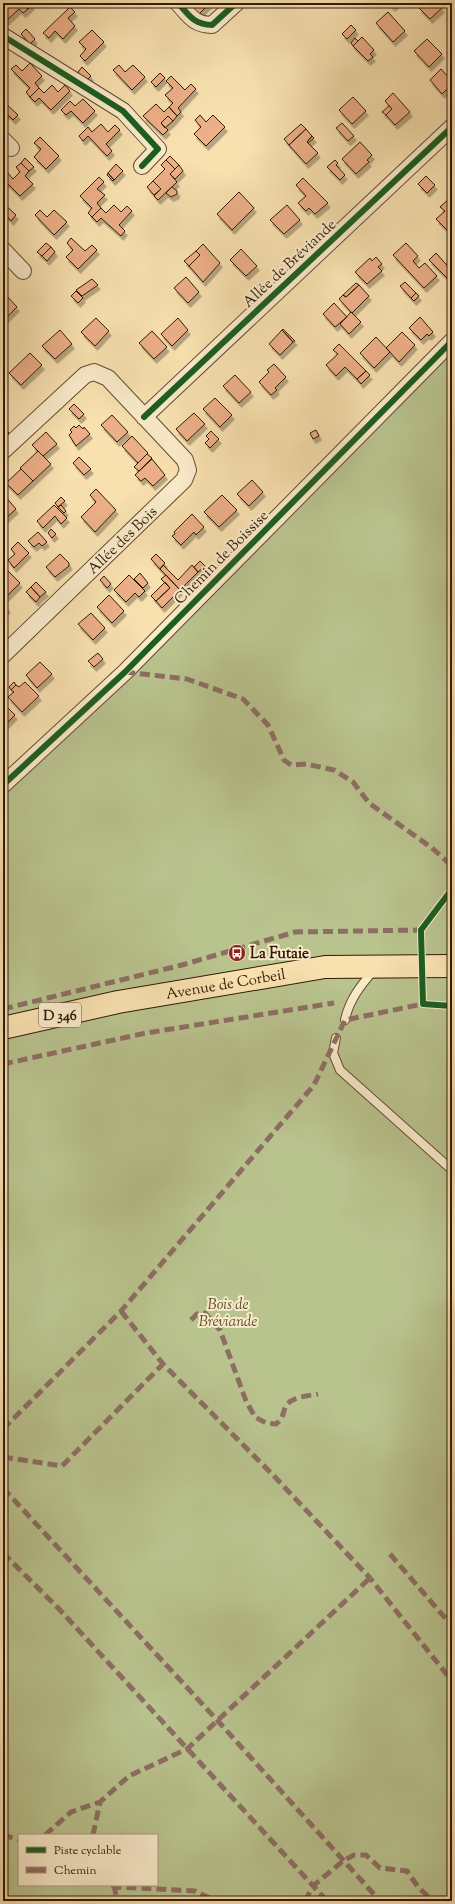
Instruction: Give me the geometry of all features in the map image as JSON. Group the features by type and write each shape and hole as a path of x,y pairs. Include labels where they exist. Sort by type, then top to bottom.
{"main road":[{"name":"D 346","path":"118,1002 223,975 302,960 343,955 405,952 452,953"},
{"name":"Avenue de Corbeil","path":"3,1028 118,1002 325,967 452,966"}],"street":[{"path":"178,3 193,20 202,25 212,25 236,3"},
{"path":"3,36 123,110 158,149 142,166"},
{"name":"Allée de Bréviande","path":"144,417 452,127"},
{"path":"3,250 23,271"},
{"name":"Chemin de Boissise","path":"3,785 125,672 452,341"},
{"name":"Allée des Bois","path":"3,451 85,374 94,372 108,378 185,460 188,470 184,480 3,655"}],"lane":[{"path":"345,1020 347,1010 353,998 361,985 377,966"},
{"path":"336,1038 334,1053 340,1070 452,1170"}],"green space":[{"name":"Bois de Bréviande","path":"452,353 452,1901 3,1901 3,791"}],"building":[{"path":"3,3 22,3 28,9 23,13 19,9 6,21 3,18"},
{"path":"22,3 30,3 32,5 28,9"},
{"path":"183,3 210,3 196,17"},
{"path":"388,3 397,3 393,7"},
{"path":"424,3 438,3 442,8 430,19 419,8"},
{"path":"70,7 75,12 68,18 75,26 63,39 55,31 49,38 43,33"},
{"path":"388,12 405,31 393,42 376,23"},
{"path":"351,25 356,30 347,39 342,34"},
{"path":"26,29 35,39 30,44 21,34"},
{"path":"92,30 104,42 85,61 80,56 86,49 79,42"},
{"path":"362,37 374,50 370,54 373,57 368,61 353,46"},
{"path":"355,38 358,41 353,46 351,43"},
{"path":"427,39 442,54 429,67 414,51"},
{"path":"30,63 42,76 35,83 39,88 30,97 26,92 30,88 11,69 16,65 22,71"},
{"path":"119,65 125,72 133,65 145,77 132,90 113,70"},
{"path":"82,67 91,76 86,81 78,72"},
{"path":"441,69 452,81 452,84 442,94 430,80"},
{"path":"160,73 165,78 156,87 151,82"},
{"path":"171,76 185,90 191,84 196,89 178,108 181,112 177,116 169,107 173,103 165,95 173,88 166,81"},
{"path":"52,85 58,92 65,85 70,91 51,110 39,98 35,102 30,97 39,88 44,93"},
{"path":"393,93 410,112 395,125 386,115 392,109 385,101"},
{"path":"353,97 366,111 352,124 339,110"},
{"path":"83,99 95,111 83,123 71,111 66,115 61,110 70,101 75,106"},
{"path":"3,101 18,115 13,120 7,114 3,118"},
{"path":"156,104 164,112 169,107 177,116 173,121 168,116 161,123 168,130 163,135 143,116"},
{"path":"389,106 392,109 386,115 382,112"},
{"path":"200,115 206,122 213,115 225,127 206,146 194,134 201,127 195,120"},
{"path":"168,116 173,121 165,128 161,123"},
{"path":"342,123 354,136 348,141 336,128"},
{"path":"101,124 108,132 115,125 120,130 106,144 112,151 107,156 88,136 83,141 79,136 88,127 92,132"},
{"path":"301,124 306,129 289,145 284,139"},
{"path":"306,129 312,136 307,142 318,153 306,164 289,145"},
{"path":"312,136 314,138 308,143 307,142"},
{"path":"40,137 59,156 46,169 34,157 41,149 34,143"},
{"path":"360,142 372,155 367,160 369,162 356,174 342,159"},
{"path":"170,156 179,165 175,169 166,160"},
{"path":"25,158 34,167 29,171 21,163"},
{"path":"166,160 175,169 170,174 177,182 158,200 154,196 161,189 153,181 165,169 161,165"},
{"path":"335,160 338,163 336,165 345,175 340,180 327,167"},
{"path":"21,163 29,171 25,176 33,184 20,196 3,179 3,176 7,172 13,179 20,172 16,167"},
{"path":"116,164 123,171 114,180 108,173"},
{"path":"179,165 183,171 175,179 170,174"},
{"path":"108,173 114,180 113,181 107,175"},
{"path":"426,176 435,185 427,193 418,184"},
{"path":"99,177 104,182 97,189 105,195 97,203 101,208 92,217 88,213 92,208 80,196"},
{"path":"303,178 328,203 315,214 309,208 306,211 298,203 306,196 296,185"},
{"path":"153,181 161,189 154,195 147,187"},
{"path":"172,187 177,191 177,194 171,197 166,193"},
{"path":"239,192 254,208 232,230 217,214"},
{"path":"451,197 452,229 449,232 436,219 445,211 440,207"},
{"path":"3,203 16,215 11,221 5,214 3,216"},
{"path":"114,205 121,212 127,206 132,211 119,225 125,231 121,236 101,218 97,222 92,217 101,208 106,213"},
{"path":"287,205 300,220 284,234 270,220"},
{"path":"40,210 47,217 54,210 67,222 54,235 35,215"},
{"path":"71,238 85,251 92,245 97,250 78,269 66,257 73,250 67,243"},
{"path":"46,243 51,247 42,256 37,252"},
{"path":"406,243 418,256 413,261 419,268 425,263 437,276 424,288 393,255"},
{"path":"203,244 220,263 203,282 189,266 200,255 196,251"},
{"path":"51,247 55,252 47,261 42,256"},
{"path":"241,249 257,266 246,276 230,260"},
{"path":"196,251 200,255 189,266 184,261"},
{"path":"436,253 452,271 452,275 448,279 429,260"},
{"path":"376,257 382,264 378,267 382,271 367,284 355,272 370,258 372,261"},
{"path":"186,277 199,292 188,303 174,288"},
{"path":"92,279 98,285 82,296 76,290"},
{"path":"405,282 416,293 411,298 400,286"},
{"path":"356,283 359,285 346,297 343,295"},
{"path":"359,285 369,296 352,313 339,299 343,295 346,297"},
{"path":"76,291 83,298 78,303 71,296"},
{"path":"416,293 419,296 414,301 411,298"},
{"path":"5,294 17,307 5,319 3,317 3,296"},
{"path":"334,303 347,317 335,327 323,314"},
{"path":"351,312 361,322 349,334 340,324"},
{"path":"420,317 433,332 429,336 427,334 421,340 409,328"},
{"path":"96,318 109,331 95,346 81,332"},
{"path":"178,318 188,330 172,346 161,334"},
{"path":"283,329 295,341 293,342 282,330"},
{"path":"60,330 72,344 55,359 42,346"},
{"path":"282,330 293,342 280,355 269,344"},
{"path":"152,331 167,347 154,359 139,343"},
{"path":"402,332 415,345 399,362 386,348"},
{"path":"376,337 390,352 374,368 360,353"},
{"path":"339,344 366,371 357,379 345,367 336,376 326,365 338,354 333,350"},
{"path":"30,353 42,365 21,385 9,373"},
{"path":"274,364 286,377 275,388 277,390 271,395 259,382 269,372 267,370"},
{"path":"366,371 370,375 361,384 357,379"},
{"path":"235,375 251,392 239,403 223,386"},
{"path":"215,398 232,415 220,427 203,409"},
{"path":"74,404 84,414 79,419 69,409"},
{"path":"194,413 205,424 187,441 176,429"},
{"path":"112,415 128,432 117,442 101,425"},
{"path":"79,425 83,429 84,427 90,434 76,446 69,435 72,432 70,430 74,426 76,428"},
{"path":"3,426 9,433 4,437 3,436"},
{"path":"316,430 319,436 313,439 310,433"},
{"path":"211,431 219,439 210,448 205,443 209,439 206,436"},
{"path":"46,432 57,444 43,456 32,445"},
{"path":"132,436 148,453 138,463 122,446"},
{"path":"38,451 51,464 33,481 20,468"},
{"path":"147,454 152,458 139,471 134,467"},
{"path":"79,457 91,469 84,475 73,463"},
{"path":"152,459 165,475 153,486 145,478 141,481 135,475"},
{"path":"21,469 33,481 18,495 6,483"},
{"path":"252,480 263,492 249,506 237,494"},
{"path":"96,489 116,510 95,532 81,517 96,502 90,495"},
{"path":"4,495 16,509 5,519 3,516"},
{"path":"222,495 237,510 219,527 204,512"},
{"path":"61,497 65,501 58,507 55,503"},
{"path":"54,505 67,518 61,524 55,516 43,528 37,521"},
{"path":"61,505 66,511 64,513 58,507"},
{"path":"192,514 204,527 196,535 194,532 181,545 172,536 175,534 174,532"},
{"path":"51,529 56,534 52,538 48,533"},
{"path":"38,532 47,542 42,546 39,543 34,547 28,541"},
{"path":"18,542 29,553 14,568 8,560 15,554 11,549"},
{"path":"60,554 69,563 69,566 55,577 46,567"},
{"path":"156,554 165,563 160,569 151,559"},
{"path":"200,561 205,566 198,572 194,567"},
{"path":"163,565 178,580 192,565 198,572 180,590 160,569"},
{"path":"7,570 20,583 5,598 3,596 3,574"},
{"path":"140,573 148,583 143,588 134,579"},
{"path":"129,575 145,591 139,597 135,593 126,602 114,590"},
{"path":"166,575 180,590 162,608 156,601 170,588 161,579"},
{"path":"104,576 111,584 107,588 100,580"},
{"path":"36,582 46,592 40,597 31,587"},
{"path":"165,582 170,588 156,601 151,596"},
{"path":"31,587 40,597 36,602 26,592"},
{"path":"109,595 124,611 112,623 97,607"},
{"path":"3,603 8,608 3,613"},
{"path":"91,613 105,628 93,640 78,624"},
{"path":"98,653 103,659 94,667 88,661"},
{"path":"40,662 52,674 37,688 26,675"},
{"path":"14,682 16,685 11,690 9,687"},
{"path":"25,682 39,696 22,712 8,697 14,692 11,690 16,685 19,687"},
{"path":"3,703 15,715 3,727"}],"marked path":[{"path":"125,672 187,679 243,699 268,725 284,760 291,765 306,764 334,770 353,782 369,803 432,848 452,866"},
{"path":"3,1009 182,965 295,932 421,930"},
{"path":"3,1064 146,1033 334,1003"},
{"path":"3,1429 121,1311 314,1085 345,1020 423,1004"},
{"path":"121,1311 163,1364 273,1475 370,1578 452,1681"},
{"path":"191,1320 197,1314 205,1313 220,1330 246,1401 255,1417 266,1423 276,1424 282,1418 286,1406 292,1400 318,1394"},
{"path":"3,1457 62,1466 163,1364"},
{"path":"3,1488 217,1720 380,1901"},
{"path":"3,1553 60,1610 327,1901"},
{"path":"390,1554 452,1626"},
{"path":"93,1834 100,1802 129,1776 187,1749 370,1578"},
{"path":"46,1834 71,1812 100,1802"},
{"path":"3,1835 18,1840"},
{"path":"305,1901 313,1886 343,1861 354,1855 366,1855 380,1868 407,1871 418,1887 433,1901"},
{"path":"114,1886 195,1891 215,1901"},
{"path":"114,1886 117,1901"}],"cycle path":[{"path":"178,3 192,18 206,25 212,25 236,3"},
{"path":"3,36 123,111 158,149 142,166"},
{"path":"144,417 452,127"},
{"path":"3,785 125,672 452,341"},
{"path":"452,889 421,930 423,1004 452,1006"}],"place":[{"name":"La Futaie","path":"237,953"}]}
